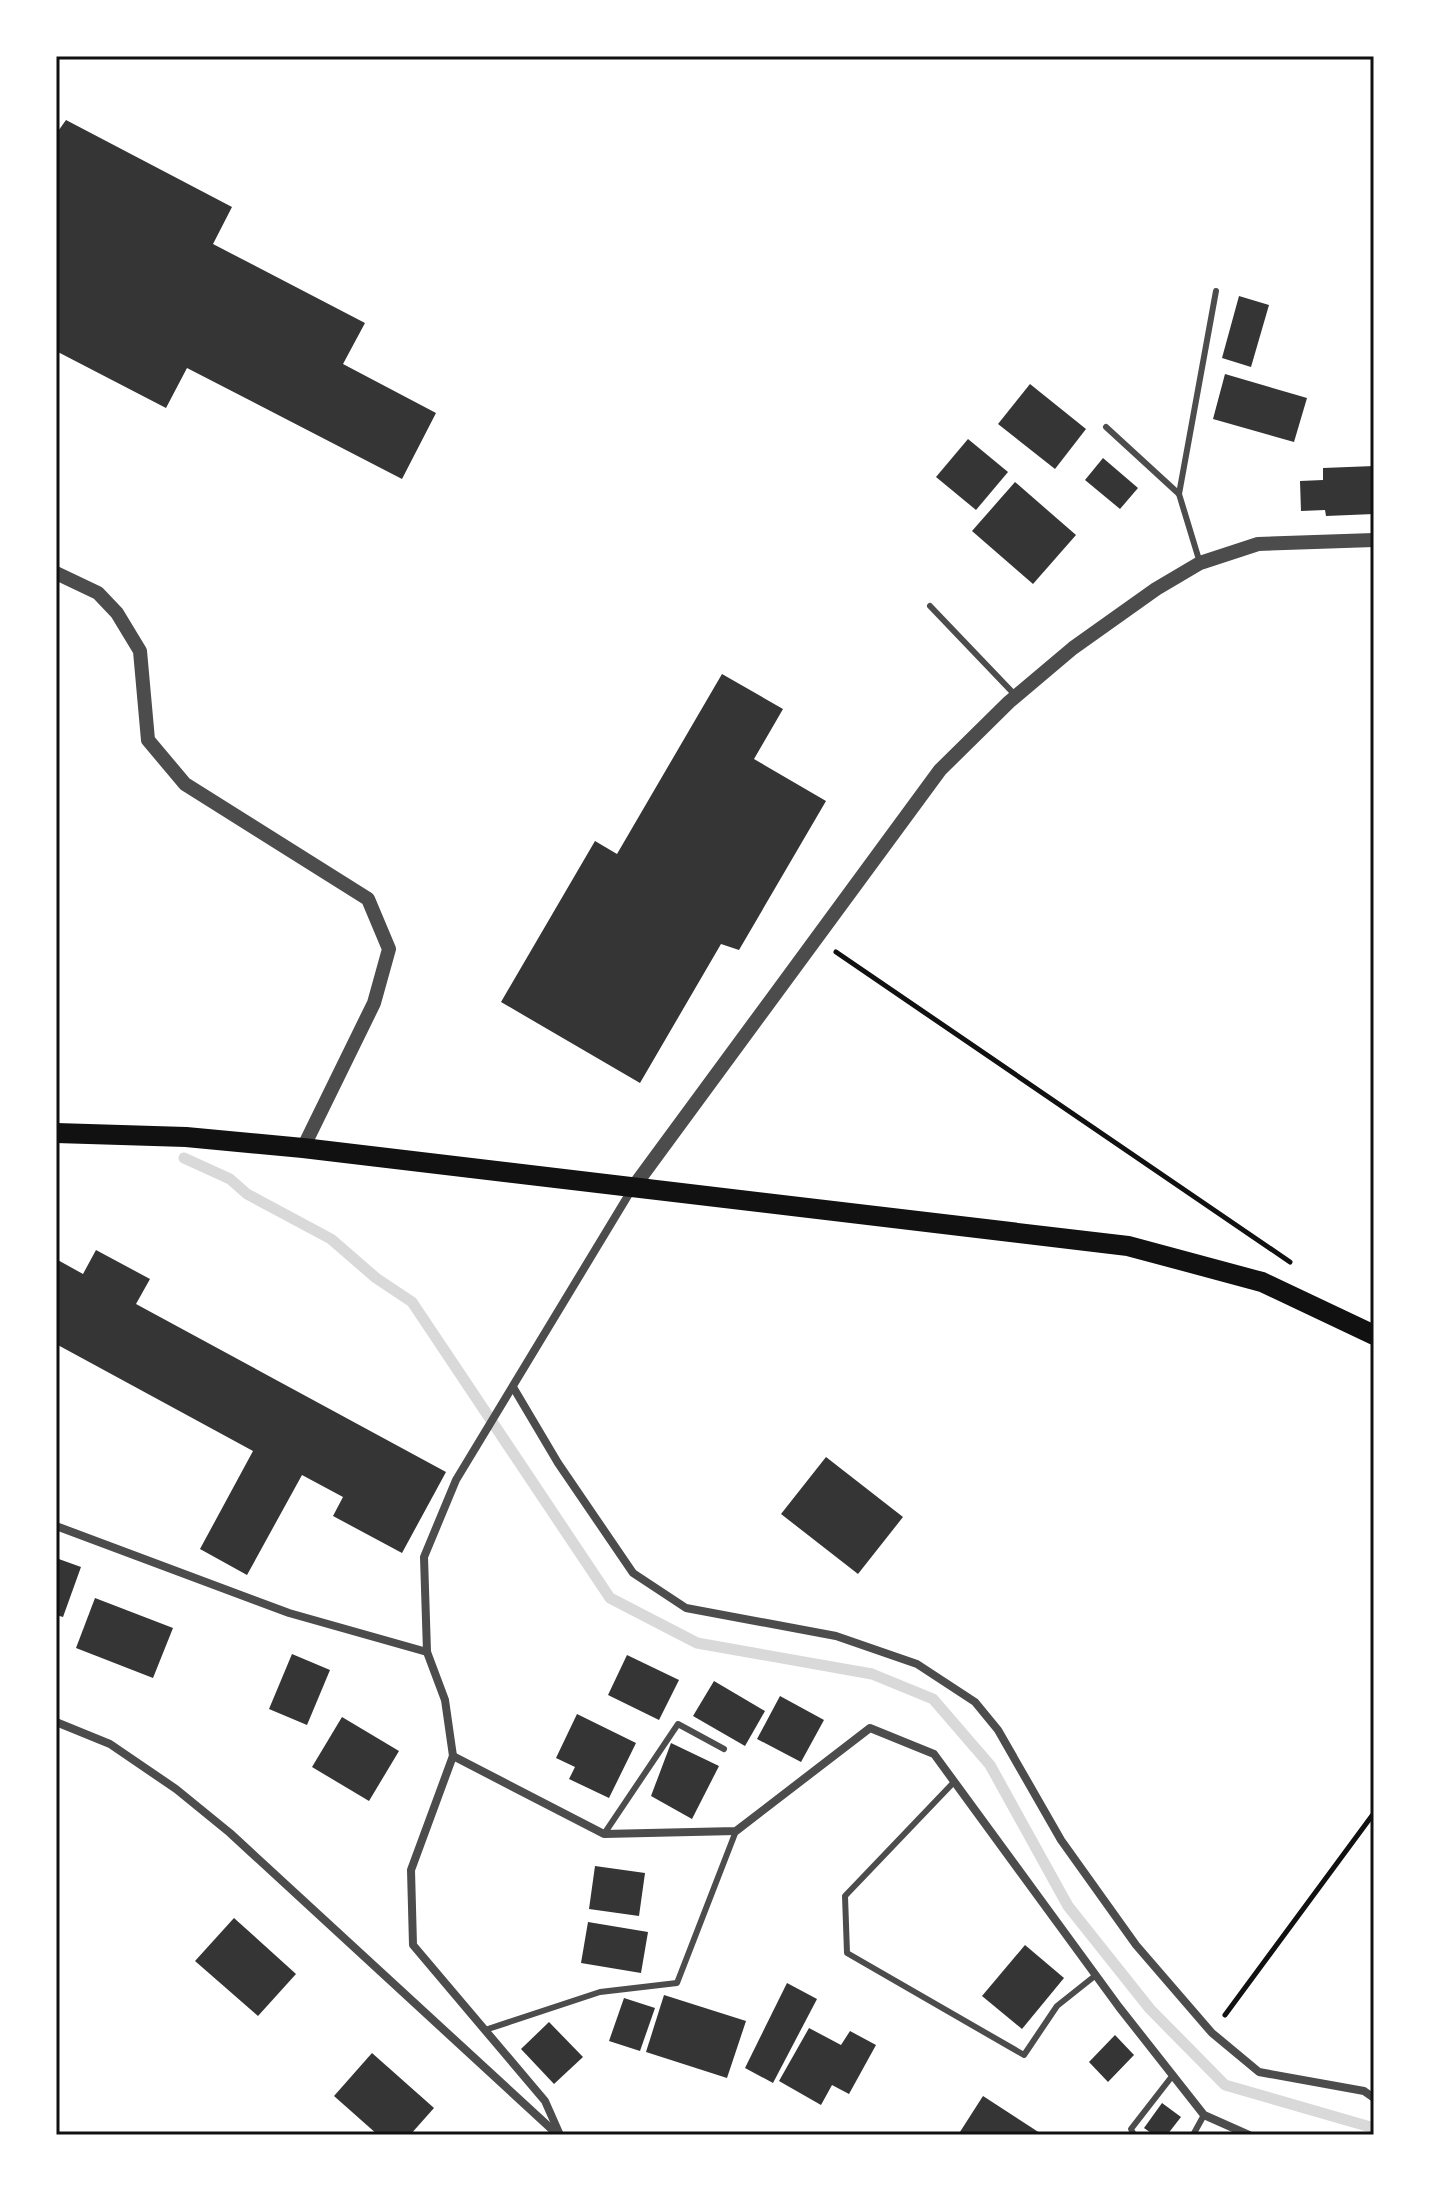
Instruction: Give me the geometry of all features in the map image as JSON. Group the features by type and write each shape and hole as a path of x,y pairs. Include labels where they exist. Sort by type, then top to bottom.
{"main road":[{"path":"56,1133 186,1137 303,1148 635,1185 1128,1246 1262,1282 1374,1335"}],"street":[{"path":"559,2135 545,2101 413,1945 411,1870 453,1756 445,1700 427,1652 424,1557 456,1480 605,1228 940,770 1016,696 1108,623 1200,563 1258,544 1374,540"},
{"path":"56,573 98,593 117,613 140,651 148,740 185,784 368,899 389,949 374,1003 303,1148"},
{"path":"513,1387 558,1463 633,1573 686,1608 836,1636 917,1664 975,1702 998,1730 1061,1840 1136,1945 1212,2033 1259,2072 1364,2091 1374,2098"},
{"path":"56,1526 289,1613 427,1652"},
{"path":"56,1722 110,1744 176,1789 230,1833 559,2135"},
{"path":"453,1756 604,1834 736,1831 870,1728 934,1754 1096,1975 1204,2115 1249,2135"}],"lane":[{"path":"1200,563 1179,494 1216,291"},
{"path":"1106,427 1179,494"},
{"path":"930,606 1016,696"},
{"path":"604,1834 678,1724 724,1749"},
{"path":"954,1782 845,1896 847,1953 1024,2055 1057,2006 1096,1975"},
{"path":"485,2030 600,1992 677,1983 736,1831"},
{"path":"1134,2135 1131,2129 1173,2075"},
{"path":"1193,2135 1204,2115"}],"path":[{"path":"815,938 1281,1252 1300,1271"},
{"path":"1212,2033 1374,1813"}],"building":[{"path":"66,120 232,207 213,244 365,323 343,364 436,413 402,479 187,368 166,408 56,351 56,134"},
{"path":"1239,296 1269,305 1251,367 1222,358"},
{"path":"1225,374 1307,398 1294,442 1213,419"},
{"path":"1030,384 1086,429 1055,469 998,424"},
{"path":"968,439 1008,472 976,510 936,477"},
{"path":"1103,458 1138,488 1120,509 1085,480"},
{"path":"1374,466 1374,514 1326,516 1325,510 1301,511 1300,481 1323,480 1323,468"},
{"path":"1015,482 1076,535 1033,584 972,531"},
{"path":"722,674 783,709 754,759 826,801 739,950 721,944 640,1083 501,1002 595,841 617,854"},
{"path":"96,1250 150,1279 136,1304 446,1472 402,1553 333,1516 343,1497 302,1475 247,1575 200,1549 253,1451 56,1344 56,1259 83,1274"},
{"path":"826,1457 903,1517 858,1574 781,1514"},
{"path":"56,1558 81,1567 63,1617 56,1615"},
{"path":"95,1598 173,1628 153,1678 76,1648"},
{"path":"292,1654 330,1670 307,1725 269,1709"},
{"path":"627,1655 679,1680 659,1720 608,1695"},
{"path":"714,1681 765,1711 745,1746 693,1716"},
{"path":"780,1696 824,1720 801,1762 757,1739"},
{"path":"577,1714 636,1743 609,1798 569,1779 575,1767 556,1758"},
{"path":"342,1717 399,1751 369,1801 312,1767"},
{"path":"671,1743 719,1766 692,1819 651,1796"},
{"path":"595,1866 645,1873 639,1916 589,1909"},
{"path":"234,1918 296,1974 258,2016 195,1961"},
{"path":"588,1922 648,1932 641,1973 581,1963"},
{"path":"1025,1945 1064,1978 1022,2029 982,1996"},
{"path":"787,1983 817,1999 773,2083 745,2068"},
{"path":"664,1995 746,2021 727,2078 646,2052"},
{"path":"624,1998 655,2008 640,2051 609,2041"},
{"path":"549,2022 583,2057 554,2084 521,2049"},
{"path":"809,2028 841,2045 850,2031 876,2045 849,2094 832,2085 821,2105 779,2081"},
{"path":"1115,2035 1134,2055 1108,2082 1089,2062"},
{"path":"372,2053 434,2108 410,2135 378,2135 334,2096"},
{"path":"983,2096 1043,2135 958,2135"},
{"path":"1162,2103 1181,2117 1167,2135 1154,2135 1144,2128"}],"waterway":[{"path":"184,1158 230,1179 247,1194 331,1239 376,1278 412,1302 610,1598 697,1643 872,1674 933,1699 990,1765 1068,1906 1150,2009 1225,2085 1374,2128"}]}
